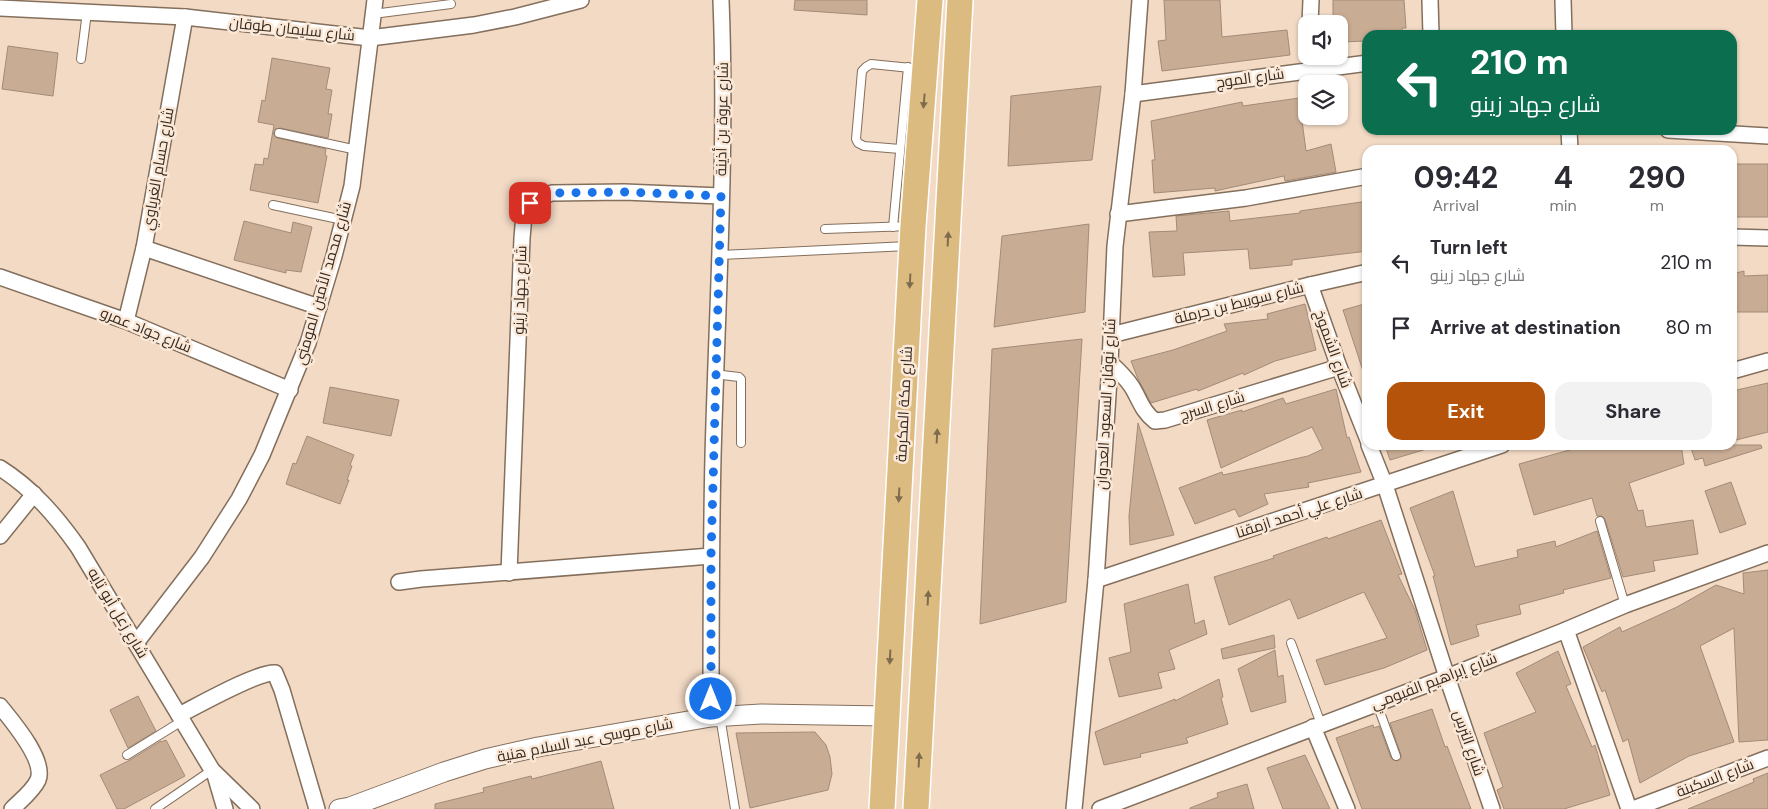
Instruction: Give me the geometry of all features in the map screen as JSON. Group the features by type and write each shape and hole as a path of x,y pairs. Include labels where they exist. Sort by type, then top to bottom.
{"main road":[{"name":"شارع مكة المكرمة","path":"882,809 906,233 917,68 930,0"},
{"path":"919,806 960,0"}],"street":[{"name":"شارع سليمان طوقان","path":"8,5 87,12 185,17 370,38 474,25 515,17 563,2 581,0"},
{"name":"شارع عروة بن أذينة","path":"715,717 711,556 721,196 723,62 720,0"},
{"name":"شارع نوفان السعود العدوان","path":"1074,809 1096,580 1118,214 1133,94 1140,0"},
{"path":"1311,15 1312,0"},
{"path":"1430,0 1430,30"},
{"path":"1563,0 1564,30"},
{"name":"شارع محمد الأمين المومني","path":"136,643 202,557 239,499 262,456 308,343 320,307 352,186 374,7"},
{"name":"شارع حسام الغرباوي","path":"126,321 144,248 185,17"},
{"name":"شارع الموج","path":"1348,63 1362,63"},
{"name":"شارع الموج","path":"1133,94 1298,65"},
{"path":"1737,134 1768,136"},
{"path":"1118,214 1246,198 1362,177"},
{"name":"شارع جهاد زينو","path":"509,573 522,238 524,214 530,203 536,198 552,193 624,192 721,196"},
{"path":"1737,237 1768,238"},
{"path":"144,248 320,307"},
{"name":"شارع سويبط بن حرملة","path":"1111,335 1362,273"},
{"name":"شارع جواد عمرو","path":"0,277 126,321 290,390"},
{"name":"شارع الشموخ","path":"1310,285 1362,425"},
{"path":"1737,370 1768,361"},
{"name":"شارع السرج","path":"1110,363 1133,388 1142,408 1155,420 1165,420 1339,366"},
{"path":"1372,450 1385,485"},
{"name":"شارع علي أحمد ازمقنا","path":"1096,580 1385,485 1483,450"},
{"name":"شارع زعل أبو تايه","path":"0,468 34,494 53,514 78,546 214,772 252,809"},
{"name":"شارع الترس","path":"1385,485 1492,809"},
{"path":"0,536 34,494"},
{"name":"شارع إبراهيم الفيومي","path":"1100,809 1447,677 1625,605 1768,553"},
{"path":"399,582 711,556"},
{"path":"1566,630 1629,809"},
{"path":"181,718 256,678 271,672 275,673 285,699 317,809"},
{"path":"0,706 30,748 40,770 34,787 12,809"},
{"name":"شارع موسى عبد السلام هنية","path":"345,808 444,772 538,747 715,717 761,714 887,716"},
{"path":"1317,726 1347,809"},
{"name":"شارع السكينة","path":"1633,809 1768,758"},
{"name":"شارع زعل أبو تايه","path":"214,772 225,809"}],"lane":[{"path":"374,7 451,4"},
{"path":"81,59 87,12"},
{"path":"900,149 864,146 858,143 856,139 862,71 871,64 917,68 900,149 906,233"},
{"path":"280,133 357,150"},
{"path":"273,205 343,220"},
{"path":"826,229 906,233"},
{"path":"720,255 906,233"},
{"path":"717,376 739,377 741,379 741,443"},
{"path":"1600,520 1625,605"},
{"path":"1291,643 1317,726"},
{"path":"1376,704 1396,756"},
{"path":"715,717 735,809"},
{"path":"127,755 181,718"},
{"path":"155,809 214,772"}],"building":[{"path":"795,0 867,0 867,15 794,10"},
{"path":"1164,0 1220,0 1222,37 1287,30 1290,55 1162,71 1158,41 1166,40"},
{"path":"1333,0 1404,0 1406,28 1402,28 1402,30 1362,30 1362,41 1348,42 1348,15 1333,15"},
{"path":"8,46 58,53 53,96 2,89"},
{"path":"272,58 330,68 326,89 332,90 328,114 332,114 328,138 280,128 275,129 273,132 275,137 278,138 326,149 325,155 327,156 318,203 250,190 255,164 263,165 264,158 268,159 274,125 258,122 262,100 265,101"},
{"path":"1101,86 1092,160 1008,166 1011,96"},
{"path":"1298,98 1298,125 1303,125 1306,151 1331,144 1336,172 1285,181 1284,176 1215,191 1215,188 1154,193 1152,160 1155,160 1151,121 1242,102 1243,106"},
{"path":"1737,164 1768,164 1768,217 1737,217"},
{"path":"1362,202 1362,252 1292,260 1292,265 1250,269 1248,249 1183,253 1185,275 1153,277 1149,232 1177,231 1176,216 1229,211 1230,221 1300,213 1300,211"},
{"path":"244,221 291,233 293,222 312,227 301,272 286,270 286,273 234,260"},
{"path":"1089,224 1085,312 994,327 1002,236"},
{"path":"1744,271 1744,276 1768,275 1768,312 1737,312 1737,273"},
{"path":"1305,304 1316,350 1275,361 1244,375 1243,373 1198,391 1197,389 1151,403 1131,361 1173,350 1227,331 1224,324 1268,319 1267,314"},
{"path":"1362,305 1362,368 1343,310"},
{"path":"1082,339 1066,602 980,624 992,349"},
{"path":"1768,383 1768,432 1737,440 1737,390"},
{"path":"330,387 399,400 391,436 323,423"},
{"path":"1336,389 1347,438 1349,437 1361,472 1308,483 1309,487 1264,494 1268,504 1239,517 1235,509 1195,524 1179,488 1222,472 1223,475 1308,456 1323,449 1312,427 1221,468 1207,420 1242,410 1242,412 1283,398 1286,404"},
{"path":"1138,423 1174,535 1130,545 1129,516"},
{"path":"307,436 354,455 347,480 349,480 340,504 286,484 293,463 296,464"},
{"path":"1737,445 1761,445 1762,448 1705,466 1703,458 1695,460 1692,450 1737,450"},
{"path":"1387,450 1423,450 1390,460"},
{"path":"1570,450 1682,450 1684,464 1629,483 1638,511 1643,510 1646,527 1693,520 1698,554 1653,561 1655,571 1623,577 1605,519 1602,516 1597,516 1592,498 1534,515 1519,464"},
{"path":"1731,482 1746,524 1720,533 1705,491"},
{"path":"1453,491 1475,567 1518,557 1517,550 1555,541 1556,547 1597,531 1611,578 1563,590 1564,593 1519,605 1521,614 1476,625 1479,636 1451,645 1433,576 1435,576 1410,508"},
{"path":"1381,520 1402,574 1398,575 1415,610 1427,650 1384,668 1325,685 1316,660 1387,638 1364,592 1298,619 1290,599 1229,625 1214,577"},
{"path":"1768,570 1768,740 1739,742 1734,628 1700,646 1734,742 1689,756 1640,783 1628,739 1623,742 1605,690 1602,692 1583,647 1620,627 1622,632 1677,607 1716,585 1744,594 1743,573"},
{"path":"1188,584 1195,624 1204,620 1207,634 1169,650 1175,669 1158,673 1162,688 1119,697 1109,658 1131,652 1124,604"},
{"path":"1274,635 1275,648 1223,659 1221,649"},
{"path":"1275,650 1278,677 1283,675 1286,702 1251,712 1238,669"},
{"path":"1558,651 1571,684 1566,686 1592,747 1595,745 1610,795 1564,809 1504,809 1497,790 1503,787 1484,733 1536,712 1516,673"},
{"path":"1219,679 1223,697 1221,698 1228,724 1186,738 1188,743 1140,754 1141,757 1104,765 1095,732 1175,699 1175,701"},
{"path":"138,696 156,731 128,748 110,710"},
{"path":"1432,709 1445,747 1447,746 1471,809 1362,809 1336,738 1373,725 1374,728 1379,726 1391,758 1397,761 1401,759 1401,755 1390,723"},
{"path":"815,732 826,745 830,757 832,774 828,790 750,808 736,733"},
{"path":"166,740 185,776 124,809 117,809 100,775"},
{"path":"1305,755 1330,809 1283,809 1267,768"},
{"path":"601,761 614,809 435,809 435,804 484,792 483,788 531,776 532,779"},
{"path":"1768,773 1768,809 1688,809 1754,782 1753,779"},
{"path":"1247,784 1254,809 1190,809 1218,797 1217,793"}],"route":[{"path":"530,203 536,198 552,193 624,192 721,196 717,376 713,455 711,699"}]}
